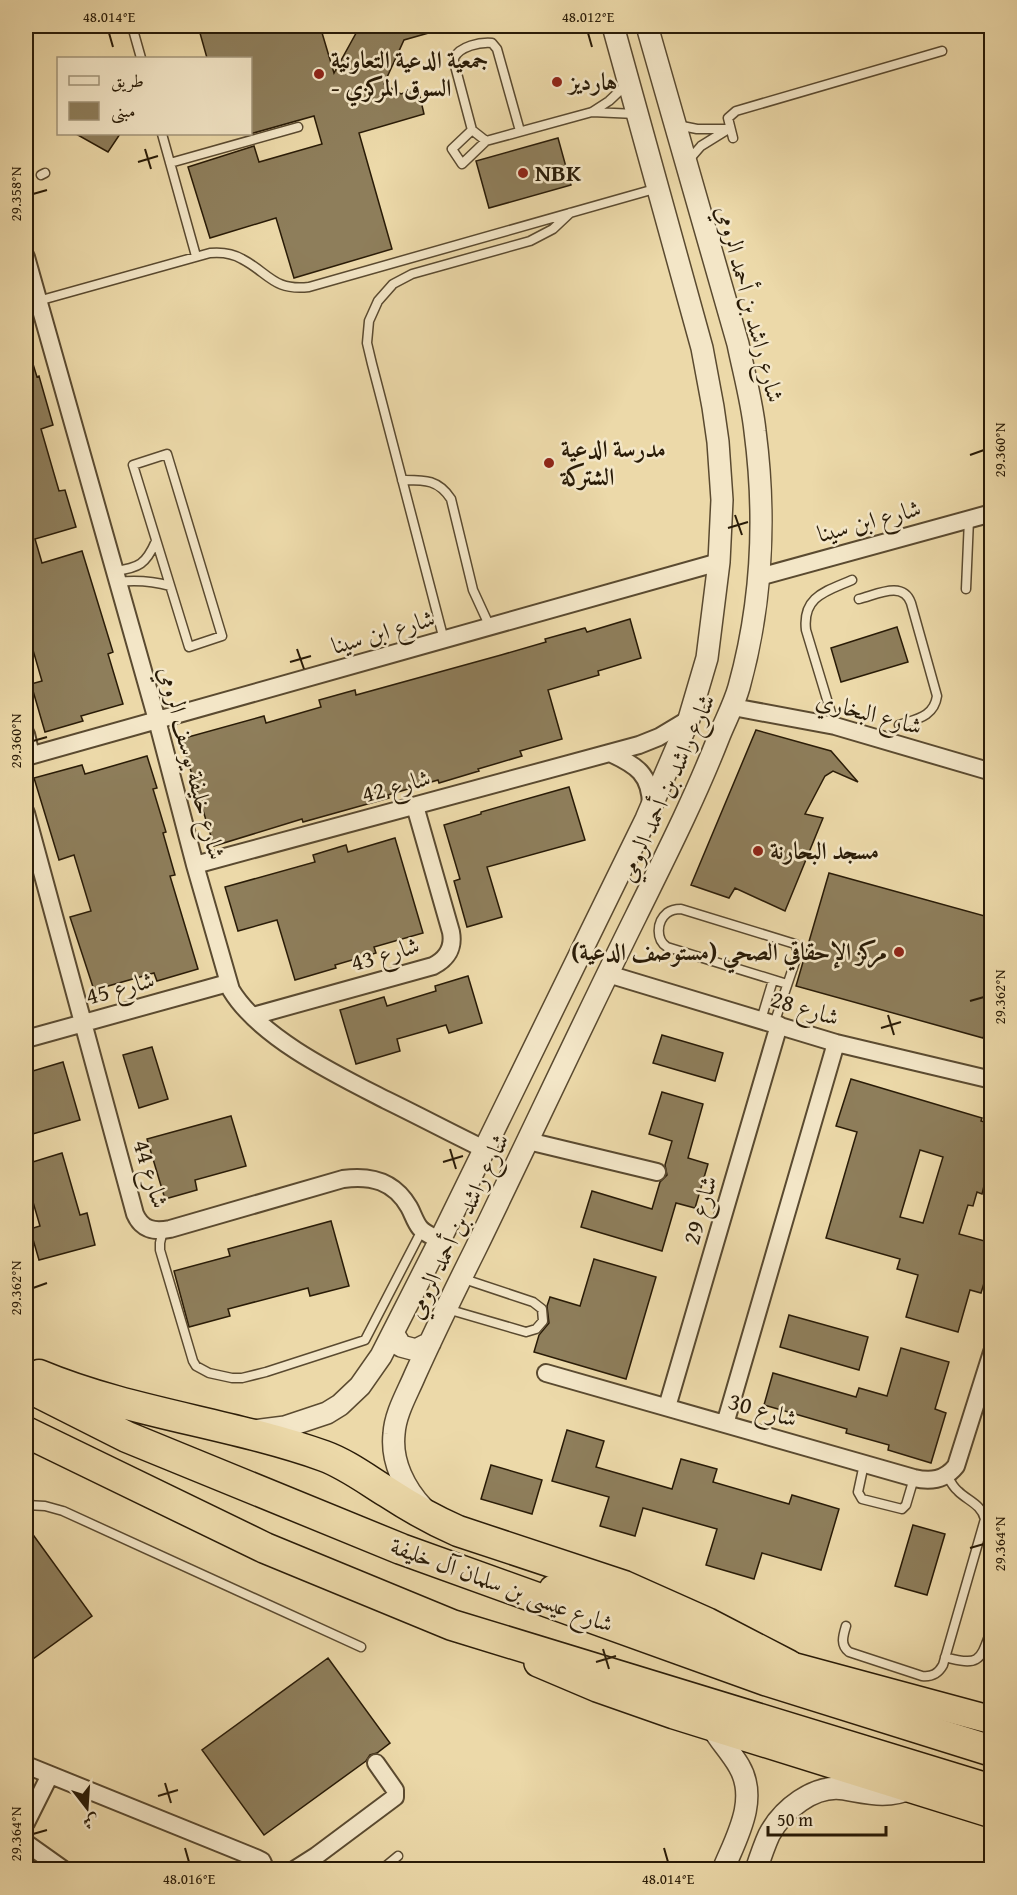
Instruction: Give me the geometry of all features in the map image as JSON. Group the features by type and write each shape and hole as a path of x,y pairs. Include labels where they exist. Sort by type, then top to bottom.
{"highway":[{"path":"26,1369 97,1395 326,1456 433,1520 458,1531 624,1586 707,1623 788,1665"},
{"name":"شارع عيسى بن سلمان آل خليفة","path":"26,1386 127,1437 401,1549 765,1680 992,1751"},
{"name":"شارع عيسى بن سلمان آل خليفة","path":"26,1432 265,1548 452,1625 992,1790"},
{"path":"26,1448 83,1460"},
{"path":"401,1549 546,1587 788,1665 992,1720"},
{"path":"452,1625 579,1680 674,1715 992,1814"}],"street":[{"name":"شارع راشد بن أحمد الرومي","path":"242,1432 298,1423 327,1413 340,1405 369,1374 393,1333 431,1235 484,1149 626,860 689,719 707,658 719,562 722,500 718,442 708,375 613,26"},
{"name":"شارع راشد بن أحمد الرومي","path":"433,1520 404,1482 397,1461 393,1436 400,1409 446,1309 689,811 733,707 750,639 759,577 760,502 755,430 742,364 647,26"},
{"name":"شارع خليفة يوسف الرومي","path":"26,257 157,720 228,983 236,999 291,1047 311,1060 484,1149"},
{"path":"682,277 694,279 705,276 716,267"},
{"path":"693,316 702,306 715,304 728,309"},
{"name":"شارع ابن سينا","path":"759,577 992,513"},
{"name":"شارع ابن سينا","path":"28,756 719,562"},
{"name":"شارع البخاري","path":"733,707 835,726 992,772"},
{"name":"شارع 42","path":"195,865 649,742 689,719"},
{"path":"26,734 28,756"},
{"path":"610,753 632,763 643,774 649,786 651,806"},
{"name":"شارع 43","path":"253,1016 432,966 448,955 452,944 451,932 415,806"},
{"name":"شارع 44","path":"26,813 138,1221 147,1229 163,1230 343,1179 365,1177 382,1181 398,1192 431,1235"},
{"path":"626,860 633,870 645,875 658,873"},
{"path":"605,902 618,898 630,904 636,916"},
{"name":"شارع 28","path":"608,974 836,1043 992,1080"},
{"name":"شارع 45","path":"26,1039 228,983"},
{"name":"شارع 29","path":"667,1407 771,1023"},
{"path":"724,1424 836,1043"},
{"path":"530,1056 537,1067 549,1072 562,1069"},
{"path":"513,1091 526,1093 536,1102 540,1115"},
{"path":"528,1141 657,1172"},
{"path":"393,1333 401,1346 416,1350 430,1343"},
{"path":"947,1475 956,1466 959,1458 992,1352"},
{"name":"شارع 30","path":"546,1372 914,1478 930,1480 947,1475"},
{"path":"712,1727 738,1764 745,1779 747,1796 743,1822 723,1869"},
{"path":"294,1869 316,1856 395,1797 395,1790 376,1763"},
{"path":"26,1765 256,1857 266,1869"},
{"path":"26,1823 50,1775"},
{"path":"756,1869 769,1835 779,1821 811,1794 841,1789 869,1795 882,1795 903,1792 911,1788"},
{"path":"743,1822 752,1815 759,1813 765,1815 769,1820 769,1835"},
{"path":"26,1843 64,1869"}],"lane":[{"path":"132,26 141,57"},
{"path":"486,141 472,130 454,58 460,49 492,43 497,49 520,131"},
{"path":"733,138 728,118 736,111 942,51"},
{"path":"592,112 609,101 628,82"},
{"path":"472,130 452,149 462,164 486,141 520,131 592,112 637,114"},
{"path":"675,124 697,129 730,128"},
{"path":"170,163 298,127"},
{"path":"685,164 701,146 730,128"},
{"path":"162,135 196,256"},
{"path":"37,301 196,256 218,252 236,256 268,278 288,287 298,288 658,188"},
{"path":"444,640 367,343 369,321 378,300 393,284 412,274 530,241 553,229 570,212"},
{"path":"167,454 222,636 189,646 170,586 134,465 167,454"},
{"path":"402,480 439,485 451,499 473,590 490,627"},
{"path":"966,589 969,518"},
{"path":"116,577 133,569 148,558 156,541"},
{"path":"116,577 170,586"},
{"path":"835,726 806,630 806,615 819,594 852,580"},
{"path":"859,599 893,590 903,592 911,603 938,696 929,714 899,725"},
{"path":"771,1023 787,984 798,953 795,944 681,909 672,910 662,918 659,938 667,947 787,984"},
{"path":"771,1023 773,980"},
{"path":"163,1230 160,1250 196,1366 209,1373 232,1378 254,1376 365,1340 431,1235"},
{"path":"446,1309 526,1332 536,1329 543,1321 542,1309 533,1302 461,1278"},
{"path":"864,1464 858,1492 862,1499 902,1509 906,1505 914,1478"},
{"path":"846,1626 843,1642 849,1652 927,1677 937,1673 943,1665 985,1519 981,1509 959,1492 947,1475"},
{"path":"26,1505 45,1506 63,1511 362,1647"},
{"path":"945,1657 965,1662 975,1661 983,1653 992,1628"},
{"path":"381,1869 398,1856"}],"building":[{"path":"198,26 320,26 334,73 360,26 443,26 443,29 404,40 384,84 401,94 418,88 424,114 359,133 392,249 294,278 276,218 210,238 188,167 254,146 259,162 322,144 314,116 252,133 252,57 207,57"},
{"path":"78,135 119,135 108,152"},
{"name":"NBK","path":"558,138 571,185 489,208 476,161"},
{"path":"26,351 29,351 37,377 39,376 53,425 41,429 59,491 65,490 76,527 35,539 42,563 82,551 113,652 108,654 123,704 81,716 83,721 45,732 31,684 42,681 26,626"},
{"path":"630,619 641,658 598,671 599,675 548,690 562,739 520,751 522,756 478,769 479,771 439,783 438,780 388,795 389,798 303,822 302,819 214,846 181,739 264,716 266,723 321,707 319,700 355,690 356,695 546,642 545,639 585,628 587,632"},
{"path":"897,627 908,662 841,682 831,648"},
{"name":"مسجد البحارنة","path":"756,730 831,751 858,782 833,771 825,776 805,814 823,818 785,911 735,888 729,898 691,885"},
{"path":"147,756 157,788 153,789 166,832 163,833 175,875 170,876 198,969 157,981 154,973 94,990 70,917 91,911 74,855 59,860 34,778 82,765 85,774"},
{"path":"569,787 585,840 487,867 502,917 467,927 454,881 460,879 444,825"},
{"path":"395,838 423,933 374,947 376,953 295,980 277,920 238,931 225,887 315,862 313,855 346,845 348,852"},
{"name":"مركز الإحقاقي الصحي (مستوصف الدعية)","path":"829,873 992,918 992,1013 983,1038 796,986"},
{"path":"468,976 482,1023 449,1033 446,1025 397,1039 400,1051 356,1064 340,1010 384,997 387,1006 436,991 435,986"},
{"path":"662,1035 723,1053 715,1081 653,1063"},
{"path":"152,1047 168,1099 139,1108 123,1055"},
{"path":"63,1062 80,1120 26,1136 26,1099 29,1098 26,1073"},
{"path":"851,1079 982,1118 981,1121 992,1124 992,1171 988,1170 982,1194 977,1192 973,1206 968,1205 959,1234 992,1243 992,1257 981,1293 970,1290 958,1332 906,1317 918,1275 897,1269 900,1259 826,1238 857,1132 836,1126","holes":["920,1150 943,1157 923,1223 900,1217"]},
{"path":"662,1092 703,1104 688,1158 708,1164 695,1208 676,1203 662,1251 581,1227 592,1191 652,1209 660,1182 667,1175 665,1165 672,1141 649,1134"},
{"path":"231,1116 246,1166 195,1180 197,1190 165,1199 147,1139"},
{"path":"62,1153 80,1215 87,1213 95,1245 39,1260 30,1229 40,1226 26,1178 26,1164"},
{"path":"331,1221 349,1286 310,1296 308,1288 228,1309 230,1316 189,1327 174,1271 230,1256 228,1249"},
{"path":"594,1259 656,1277 626,1379 534,1352 539,1335 549,1323 547,1306 550,1297 580,1306"},
{"path":"789,1315 868,1337 859,1370 780,1347"},
{"path":"901,1348 949,1362 935,1409 946,1413 931,1463 888,1450 889,1445 846,1433 847,1429 764,1405 773,1373 856,1397 859,1388 887,1396"},
{"path":"567,1430 604,1441 596,1467 672,1489 681,1459 717,1469 713,1482 789,1504 792,1495 839,1509 821,1570 762,1553 754,1579 706,1565 717,1529 643,1508 635,1536 600,1526 609,1497 552,1481"},
{"path":"491,1465 542,1480 532,1514 481,1499"},
{"path":"26,1525 92,1616 26,1664"},
{"path":"913,1525 945,1534 927,1595 895,1586"},
{"path":"328,1658 390,1743 377,1753 370,1755 366,1761 264,1835 202,1750"}],"place":[{"name":"جمعية الدعية التعاونية - السوق المركزي","path":"319,74"},
{"name":"هارديز","path":"557,82"},
{"name":"NBK","path":"523,173"},
{"name":"مدرسة الدعية الشتركة","path":"549,463"},
{"name":"مسجد البحارنة","path":"758,851"},
{"name":"مركز الإحقاقي الصحي (مستوصف الدعية)","path":"899,952"}]}
